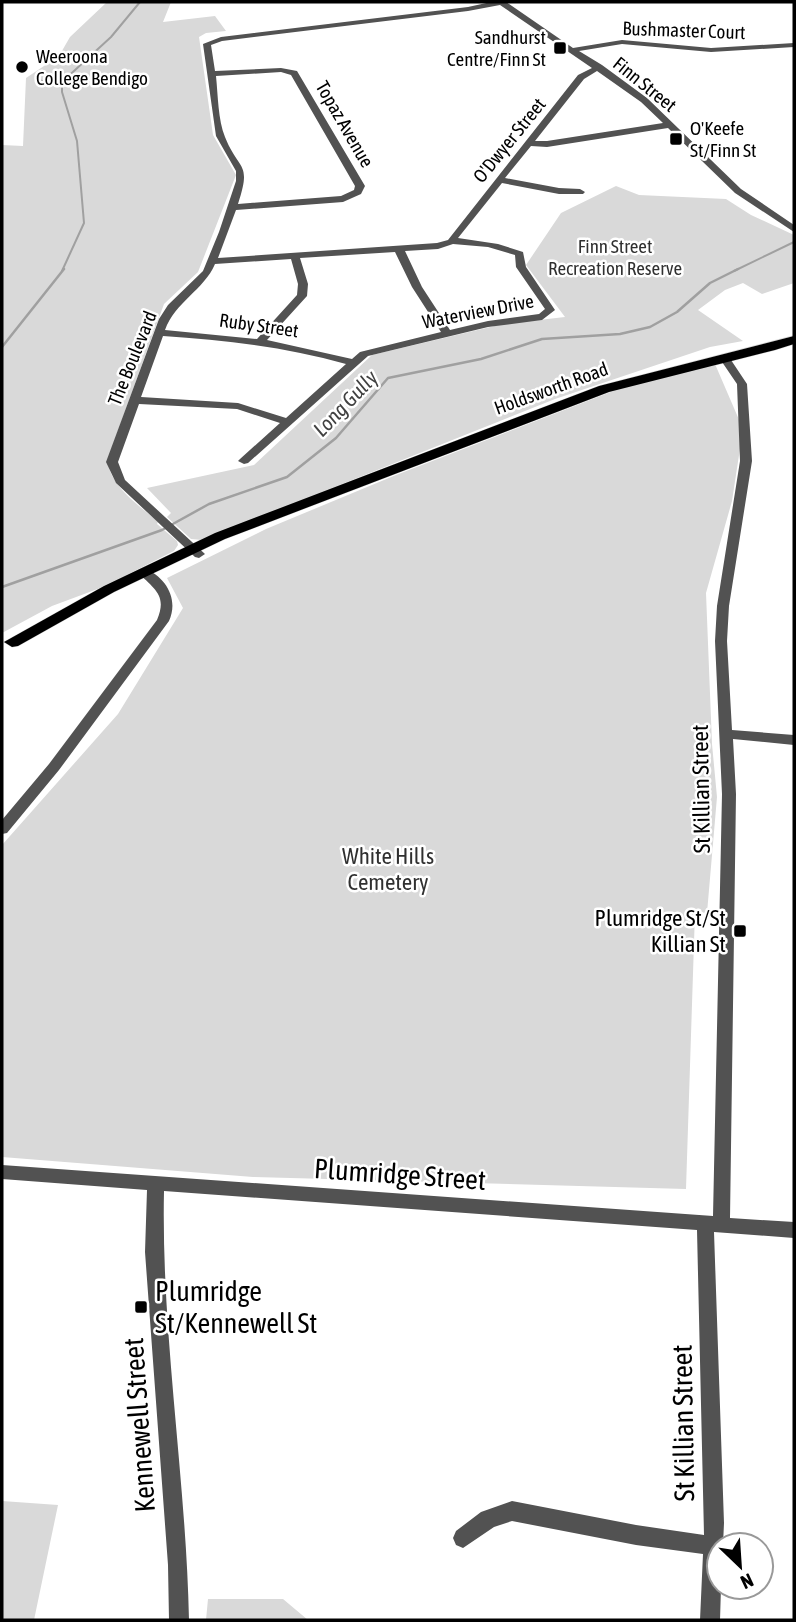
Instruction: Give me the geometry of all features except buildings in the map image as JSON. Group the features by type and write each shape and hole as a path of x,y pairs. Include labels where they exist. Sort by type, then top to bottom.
{"main road":[{"name":"Holdsworth Road","path":"7,645 196,551 328,495 604,390 663,372 794,340"}],"street":[{"name":"The Boulevard","path":"196,551 120,481 113,467 113,457 158,333 172,307 204,277 234,207 242,174 220,136 207,46 212,41 468,9 501,2"},
{"name":"Finn Street","path":"501,2 644,100 738,191 794,229"},
{"name":"Bushmaster Court","path":"573,50 622,42 711,50 794,45"},
{"name":"O'Dwyer Street","path":"452,240 582,76 598,67"},
{"name":"Topaz Avenue","path":"211,74 281,70 294,73 359,183 358,192"},
{"path":"530,144 670,125"},
{"path":"499,180 580,192"},
{"name":"Topaz Avenue","path":"234,207 338,200 358,192 371,196"},
{"name":"Waterview Drive","path":"212,261 440,246 452,240 518,253 522,258 521,267 550,312 542,317 501,322 371,352 354,363 244,461"},
{"path":"399,249 417,288 447,334"},
{"path":"260,342 302,296 303,284 295,256"},
{"name":"Ruby Street","path":"158,333 305,348 354,363"},
{"name":"St Killian Street","path":"713,1531 713,1225 729,816 721,624 743,492 746,452 742,384 725,359"},
{"path":"133,400 238,406 287,422"},
{"path":"2,830 54,767 163,621 168,611 168,597 148,574"},
{"path":"726,734 794,740"},
{"name":"Plumridge Street","path":"2,1172 794,1230"},
{"name":"Kennewell Street","path":"156,1185 154,1252 178,1565 179,1620"},
{"path":"463,1538 488,1519 512,1511 636,1535 705,1545"},
{"name":"St Killian Street","path":"710,1620 711,1601"}],"green space":[{"path":"107,2 171,2 163,22 215,16 226,31 206,33 199,37 213,135 236,175 198,272 164,304 108,458 109,468 119,486 177,541 178,545 174,551 103,587 52,606 2,633 2,145 23,146 26,78 59,56 70,37"},
{"name":"Finn Street Recreation Reserve","path":"616,186 639,195 726,199 751,215 794,235 794,283 762,294 743,283 725,290 698,310 743,341 710,347 555,399 202,540 191,539 167,517 171,513 147,488 254,465 372,355 503,324 565,317 526,265 561,213"},
{"name":"White Hills Cemetery","path":"715,364 743,429 732,501 706,593 712,744 717,797 707,913 695,912 686,1189 253,1177 2,1157 2,845 118,714 183,608 167,578 266,529 396,475 634,383"},
{"path":"2,1501 58,1505 34,1620 2,1620"},
{"path":"208,1599 283,1599 308,1620 206,1620"}],"waterway":[{"path":"62,85 62,82 111,37 140,2"},
{"path":"38,80 62,85"},
{"path":"62,85 77,141 84,223 62,271"},
{"name":"Long Gully","path":"734,271 794,242"},
{"path":"2,347 64,269"},
{"name":"Long Gully","path":"734,271 738,269"},
{"name":"Long Gully","path":"2,587 162,530 209,504 287,477 336,438 388,378 481,359 542,339 620,334 650,327 677,312 710,283 734,271"}],"place":[{"name":"Sandhurst Centre/Finn St","path":"560,48"},
{"name":"Weeroona College Bendigo","path":"22,67"},
{"name":"O'Keefe St/Finn St","path":"676,139"},
{"name":"Plumridge St/St Killian St","path":"740,931"},
{"name":"Plumridge St/Kennewell St","path":"141,1307"}]}
